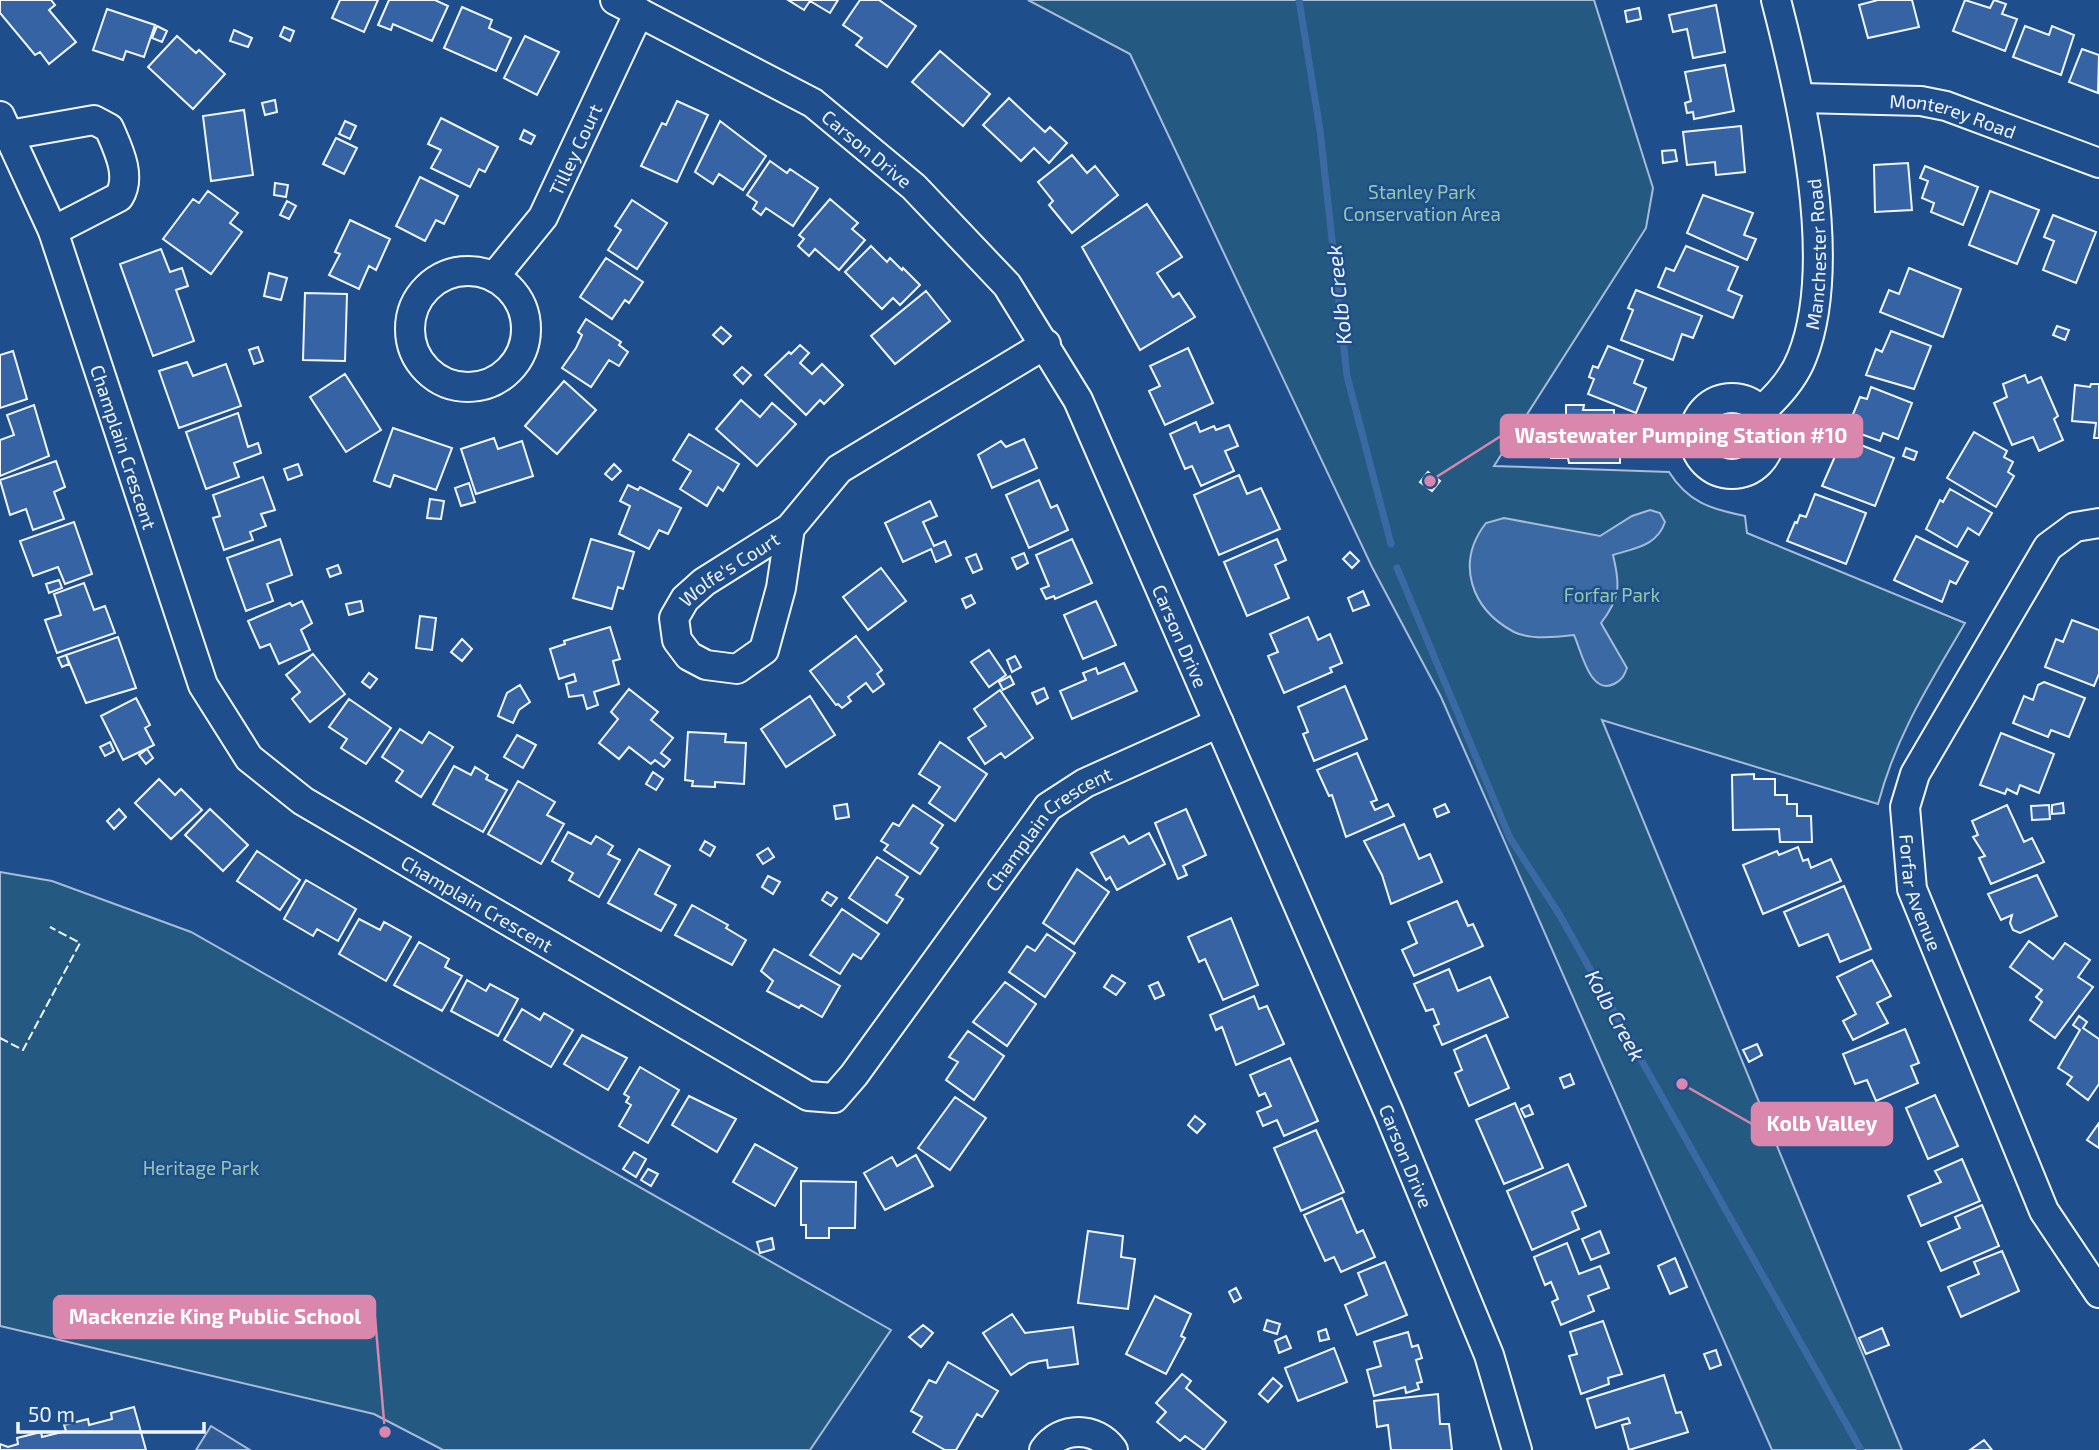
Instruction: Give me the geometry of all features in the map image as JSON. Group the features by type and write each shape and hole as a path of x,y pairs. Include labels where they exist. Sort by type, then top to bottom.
{"street":[{"name":"Manchester Road","path":"1761,411 1781,393 1802,358 1814,315 1818,239 1801,98 1776,0"},
{"name":"Tilley Court","path":"494,276 543,217 627,6"},
{"name":"Carson Drive","path":"627,6 813,103 914,187 1007,285 1046,344 1078,400 1389,1113 1478,1329 1517,1450"},
{"name":"Monterey Road","path":"1801,98 1921,101 1946,106 2099,163"},
{"path":"5,126 94,120 109,128 122,160 124,188 119,197 53,231"},
{"name":"Champlain Crescent","path":"5,126 53,231 203,685 249,758 303,801 808,1096 834,1098 854,1075 1048,807 1085,783 1219,723"},
{"path":"470,271 494,276 512,290 523,309 527,331 522,353 510,371 491,384 469,388 447,385 428,373 415,356 409,334 412,310 425,289 446,275 470,271"},
{"name":"Wolfe's Court","path":"790,528 781,588 764,650 737,669 706,665 689,656 677,640 674,618 685,599 704,582 790,528 839,470 1046,344"},
{"name":"Forfar Avenue","path":"2099,523 2075,527 2048,547 1915,774 1905,807 1912,889 2044,1210 2099,1293"},
{"path":"1044,1450 1061,1435 1078,1431 1094,1434 1113,1450"}],"green space":[{"path":"1028,0 1594,0 1653,188 1646,228 1494,466 1669,472 1684,491 1701,503 1745,516 1747,533 1965,623 1904,732 1878,804 1602,720 1902,1450 1772,1450 1441,697 1372,567 1130,54"},
{"name":"Heritage Park","path":"0,872 52,881 191,932 891,1330 810,1450 443,1450 374,1414 0,1326"}],"shaded area":[{"path":"1650,510 1660,513 1665,522 1657,536 1644,545 1613,555 1617,590 1601,623 1627,668 1622,678 1614,684 1599,684 1593,678 1574,635 1520,635 1499,622 1478,598 1472,584 1471,554 1486,523 1504,518 1600,536 1632,516"},
{"path":"211,1426 250,1450 196,1450"}],"building":[{"path":"0,0 51,0 55,5 49,10 76,42 49,64 40,52 35,55 0,13"},
{"path":"340,0 378,0 364,32 332,18"},
{"path":"389,0 435,0 448,6 432,41 393,24 391,30 378,25"},
{"path":"788,0 838,0 830,13 810,1 804,10"},
{"path":"860,0 879,0 916,26 887,67 856,45 862,38 843,25"},
{"path":"1878,0 1912,0 1919,27 1868,38 1859,5"},
{"path":"1965,0 1990,8 1994,0 2006,4 2002,14 2017,19 2005,51 1953,31"},
{"path":"1716,5 1725,52 1693,58 1687,29 1673,32 1669,15"},
{"path":"462,7 492,20 489,28 511,38 496,71 444,48"},
{"path":"1639,8 1641,19 1627,22 1625,11"},
{"path":"107,9 155,25 144,57 126,51 123,60 93,50"},
{"path":"157,26 167,31 162,42 152,38"},
{"path":"2025,26 2049,35 2052,26 2074,35 2061,75 2013,57"},
{"path":"284,27 294,31 290,41 280,36"},
{"path":"234,30 252,38 248,47 230,41"},
{"path":"177,36 196,53 199,50 225,74 193,109 148,67"},
{"path":"525,36 559,52 537,95 504,78"},
{"path":"2082,49 2099,55 2098,93 2069,82"},
{"path":"940,51 990,94 963,126 912,82"},
{"path":"1725,65 1734,111 1694,119 1693,112 1687,113 1685,103 1691,101 1685,72"},
{"path":"1009,98 1045,132 1050,127 1067,143 1049,163 1034,148 1021,161 983,125"},
{"path":"275,100 277,112 265,115 262,103"},
{"path":"677,101 708,115 677,182 641,166 662,123 666,125"},
{"path":"244,110 253,175 211,181 203,116"},
{"path":"441,118 498,147 485,172 479,169 470,187 431,168 441,150 428,144"},
{"path":"345,121 356,126 350,139 339,134"},
{"path":"720,121 766,156 743,190 719,174 713,184 695,172"},
{"path":"1741,126 1745,172 1716,175 1715,162 1687,165 1683,132"},
{"path":"524,130 535,136 531,144 520,139"},
{"path":"336,138 357,148 344,174 323,164"},
{"path":"1675,150 1677,161 1663,163 1662,151"},
{"path":"1072,155 1087,173 1095,166 1118,195 1072,233 1049,205 1053,201 1038,182"},
{"path":"770,161 787,173 790,169 818,188 793,226 766,208 761,215 753,209 757,202 747,195"},
{"path":"1908,163 1912,210 1875,212 1874,165"},
{"path":"1925,166 1978,187 1963,225 1931,212 1934,203 1922,198 1928,181 1920,178"},
{"path":"420,177 458,196 444,224 436,220 425,241 396,226"},
{"path":"275,183 288,185 286,197 274,195"},
{"path":"208,191 238,213 230,223 242,232 211,274 163,239 193,199 199,203"},
{"path":"1990,191 2039,210 2017,264 1969,245"},
{"path":"1703,195 1753,213 1744,235 1756,239 1747,260 1687,233"},
{"path":"830,199 858,223 852,229 865,240 839,270 815,249 809,256 798,246 804,239 799,235"},
{"path":"632,200 667,223 637,269 608,250 621,230 615,226"},
{"path":"287,201 296,206 289,219 280,215"},
{"path":"1147,204 1182,257 1157,273 1173,297 1179,293 1195,317 1140,350 1082,247"},
{"path":"2053,215 2096,232 2076,283 2043,270 2054,241 2044,237"},
{"path":"350,220 390,239 376,270 369,266 359,289 329,275 340,254 335,252"},
{"path":"871,246 887,262 890,258 902,270 903,268 920,285 900,305 893,298 882,309 845,272"},
{"path":"1686,246 1738,267 1728,290 1742,296 1733,318 1658,287 1666,268 1674,271"},
{"path":"161,249 170,272 182,268 188,286 176,290 194,341 153,356 120,264"},
{"path":"606,258 643,282 629,303 625,300 612,319 580,297"},
{"path":"1909,268 1961,289 1943,337 1880,312 1889,290 1899,294"},
{"path":"269,273 287,278 281,300 264,296"},
{"path":"1636,290 1702,316 1693,338 1682,334 1673,360 1621,340 1633,310 1628,308"},
{"path":"926,291 950,321 895,364 871,336"},
{"path":"305,293 347,294 345,361 303,360"},
{"path":"586,319 621,342 619,345 628,352 619,366 609,360 591,387 562,368 576,348 582,335 578,332"},
{"path":"2057,326 2069,330 2065,340 2053,335"},
{"path":"721,327 731,336 723,344 713,335"},
{"path":"1891,331 1931,346 1914,389 1866,375 1876,349 1882,352"},
{"path":"800,345 809,353 800,363 812,374 822,364 843,385 824,404 820,400 806,415 765,375"},
{"path":"1608,346 1643,360 1634,383 1646,388 1636,413 1588,394 1594,379 1589,377 1593,366 1598,368"},
{"path":"258,347 263,361 254,364 249,350"},
{"path":"1188,348 1213,403 1165,425 1149,391 1160,386 1150,366"},
{"path":"13,351 27,399 0,408 0,355"},
{"path":"187,362 193,376 226,364 241,406 179,428 159,371"},
{"path":"742,367 751,375 743,384 734,375"},
{"path":"345,374 381,430 346,452 310,397"},
{"path":"2025,375 2028,383 2041,377 2058,416 2054,419 2063,440 2039,451 2033,437 2012,445 1994,403 2007,397 2003,384"},
{"path":"564,381 596,410 557,454 525,426"},
{"path":"2091,384 2099,384 2099,438 2094,438 2096,423 2072,421 2075,385 2090,387"},
{"path":"1871,387 1912,403 1898,439 1883,433 1880,441 1847,429 1860,397 1867,399"},
{"path":"741,400 760,417 772,403 796,424 757,466 716,429"},
{"path":"34,405 49,456 0,476 0,440 14,435 7,415"},
{"path":"1566,405 1584,405 1583,410 1614,410 1613,436 1620,436 1620,463 1569,463 1568,458 1551,458 1551,427 1566,427"},
{"path":"238,413 248,447 258,443 261,453 234,463 239,477 206,489 186,432"},
{"path":"1196,422 1200,432 1214,426 1216,430 1229,425 1238,446 1225,451 1234,471 1201,486 1192,466 1185,469 1170,434"},
{"path":"393,428 452,448 436,490 394,475 390,487 374,481"},
{"path":"1974,432 2007,451 2004,457 2013,462 2008,472 2014,476 1996,507 1947,478"},
{"path":"689,434 739,464 723,491 718,487 707,506 680,489 691,471 673,460"},
{"path":"494,438 498,449 522,441 533,476 476,494 461,449"},
{"path":"1843,438 1894,458 1875,506 1822,486"},
{"path":"1024,439 1037,468 992,488 978,455 1001,441 1006,447"},
{"path":"1906,448 1917,452 1914,460 1903,456"},
{"path":"56,461 65,487 54,492 64,519 33,530 26,509 10,515 0,480"},
{"path":"298,464 302,475 288,480 284,469"},
{"path":"614,464 621,471 612,480 605,474"},
{"path":"1428,472 1440,481 1432,491 1420,482"},
{"path":"1239,475 1247,494 1261,488 1280,529 1219,555 1194,495"},
{"path":"263,477 275,510 261,514 266,526 250,532 253,540 224,550 213,518 220,516 213,495"},
{"path":"1039,480 1051,508 1057,505 1068,530 1029,548 1006,495"},
{"path":"469,483 475,502 461,506 455,488"},
{"path":"628,485 638,490 640,487 681,508 668,534 659,530 649,549 619,534 630,506 620,501"},
{"path":"1950,489 1992,513 1979,535 1968,528 1957,547 1926,529 1940,500 1943,502"},
{"path":"1815,494 1866,513 1846,564 1787,541 1800,515 1806,517"},
{"path":"430,499 444,501 441,519 427,518"},
{"path":"930,501 937,516 923,522 934,546 945,541 951,555 936,562 931,549 903,562 885,523"},
{"path":"74,522 92,574 65,584 58,567 33,576 20,541"},
{"path":"1916,536 1968,562 1956,584 1950,581 1942,602 1894,580"},
{"path":"280,539 292,575 267,584 273,601 246,611 227,558"},
{"path":"591,539 634,552 623,589 618,587 612,609 573,598"},
{"path":"1072,539 1092,583 1055,599 1054,596 1046,599 1041,589 1049,586 1036,555"},
{"path":"1277,539 1286,560 1275,565 1289,598 1247,616 1224,562"},
{"path":"1350,552 1359,561 1352,568 1343,559"},
{"path":"1024,553 1028,563 1017,569 1012,558"},
{"path":"976,554 982,569 973,573 966,558"},
{"path":"338,565 341,573 330,577 327,569"},
{"path":"881,568 906,601 868,630 843,597"},
{"path":"59,580 62,588 49,593 46,584"},
{"path":"84,583 94,610 105,606 115,633 57,653 45,620 61,615 54,594"},
{"path":"1363,591 1369,605 1353,611 1348,598"},
{"path":"971,595 975,603 966,608 962,599"},
{"path":"302,601 312,623 301,630 310,650 279,664 270,644 260,648 248,621 290,603 292,606"},
{"path":"361,601 363,611 349,615 346,604"},
{"path":"1096,601 1116,645 1083,659 1064,615"},
{"path":"420,616 436,618 432,650 416,648"},
{"path":"1308,617 1318,640 1330,634 1342,663 1330,668 1332,672 1284,693 1268,656 1278,652 1270,634"},
{"path":"2072,620 2099,630 2099,674 2094,686 2045,667 2056,639 2063,642"},
{"path":"610,627 620,659 613,661 619,684 594,692 598,705 587,709 583,695 569,697 566,684 576,681 574,674 559,679 550,649 565,644 564,641"},
{"path":"856,636 882,670 877,674 884,684 873,692 866,683 848,697 851,701 842,708 836,705 810,671"},
{"path":"118,637 136,688 86,703 66,655"},
{"path":"462,639 472,649 462,661 451,652"},
{"path":"989,650 1006,675 989,687 971,662"},
{"path":"313,654 345,694 310,722 292,699 300,692 286,675"},
{"path":"66,655 69,664 62,667 58,658"},
{"path":"1015,656 1021,667 1012,672 1007,660"},
{"path":"1124,663 1137,691 1072,719 1060,691 1086,680 1083,673 1096,668 1098,674"},
{"path":"369,673 377,679 370,688 362,682"},
{"path":"1010,676 1014,684 1003,690 999,682"},
{"path":"2044,682 2085,698 2069,737 2051,730 2048,737 2013,723 2024,696 2033,700 2038,685"},
{"path":"520,685 530,702 519,710 513,723 498,716 507,693"},
{"path":"1345,686 1367,739 1314,761 1303,734 1308,732 1298,707"},
{"path":"1044,688 1048,698 1037,704 1032,693"},
{"path":"629,689 658,712 651,720 673,738 661,753 670,760 664,767 655,760 651,764 629,747 619,759 599,743 618,719 611,712"},
{"path":"1000,690 1033,738 1005,758 1001,753 985,764 968,738 986,726 974,709"},
{"path":"810,696 835,735 786,767 761,729"},
{"path":"136,698 150,725 145,728 154,745 123,760 101,716"},
{"path":"349,699 391,728 366,764 341,748 347,739 329,727"},
{"path":"400,729 422,743 429,732 453,747 421,797 396,781 403,771 382,757"},
{"path":"688,732 726,734 725,742 746,743 744,784 715,782 715,787 692,786 693,781 685,780"},
{"path":"2001,733 2054,754 2039,793 2020,785 2017,794 2007,789 2005,794 1980,785"},
{"path":"517,735 536,745 523,768 504,757"},
{"path":"110,742 114,751 105,756 100,747"},
{"path":"940,742 987,774 955,821 929,803 940,787 919,774"},
{"path":"147,749 153,758 146,764 139,755"},
{"path":"1357,753 1377,800 1371,802 1375,810 1388,804 1394,816 1346,837 1332,795 1329,796 1317,770"},
{"path":"454,766 471,775 475,767 488,775 486,779 507,790 483,832 433,804"},
{"path":"653,772 663,779 656,790 646,784"},
{"path":"1754,774 1754,779 1775,779 1775,795 1787,795 1787,804 1797,804 1797,816 1811,816 1812,842 1780,842 1779,829 1733,830 1732,775"},
{"path":"159,779 175,795 181,789 202,810 171,839 135,803"},
{"path":"518,781 555,802 547,815 564,824 541,864 488,834"},
{"path":"2063,803 2064,813 2052,814 2052,805"},
{"path":"847,804 849,817 836,819 834,806"},
{"path":"1445,804 1449,812 1437,817 1434,809"},
{"path":"913,805 943,825 931,843 938,848 920,874 884,850 888,845 881,841 893,823 899,826"},
{"path":"2007,805 2024,842 2032,838 2044,862 1991,884 1979,858 1985,856 1973,837 1978,835 1972,821"},
{"path":"2049,805 2050,819 2032,820 2031,806"},
{"path":"119,809 126,817 114,829 107,821"},
{"path":"210,809 248,845 223,871 185,835"},
{"path":"1186,809 1206,855 1183,866 1187,875 1178,879 1155,823"},
{"path":"1404,824 1419,859 1430,854 1442,882 1391,904 1382,875 1364,841"},
{"path":"568,832 591,844 596,836 613,846 608,854 620,860 599,897 569,880 573,873 552,861"},
{"path":"1149,833 1165,864 1117,890 1110,877 1106,880 1091,853 1124,836 1129,844"},
{"path":"705,841 715,847 710,856 700,850"},
{"path":"1798,847 1803,861 1808,859 1811,868 1831,859 1841,881 1763,914 1743,865 1777,851 1779,855"},
{"path":"768,848 774,857 763,864 757,855"},
{"path":"639,849 670,866 655,894 676,905 661,931 608,903"},
{"path":"257,851 300,880 280,910 237,881"},
{"path":"877,857 908,877 896,895 903,899 887,923 849,898"},
{"path":"1077,869 1109,892 1074,944 1043,923"},
{"path":"2037,875 2057,916 2020,933 2013,930 2010,923 2012,915 2001,920 1988,894"},
{"path":"768,876 780,882 773,894 762,887"},
{"path":"306,880 356,909 338,941 317,929 313,936 284,919"},
{"path":"1844,886 1871,949 1840,962 1828,934 1799,946 1784,912"},
{"path":"827,892 837,898 831,906 822,900"},
{"path":"1457,901 1468,926 1473,924 1483,946 1414,976 1402,950 1417,943 1408,922"},
{"path":"692,905 728,925 726,928 746,940 732,965 675,935"},
{"path":"842,909 879,934 861,959 853,954 840,974 810,955"},
{"path":"1231,918 1258,985 1223,1000 1205,959 1199,962 1188,937"},
{"path":"359,919 380,930 384,922 411,937 386,981 339,954"},
{"path":"1047,934 1075,953 1045,997 1009,972 1027,946 1035,951"},
{"path":"2029,941 2053,959 2065,943 2090,960 2078,977 2093,987 2055,1038 2030,1020 2042,1002 2036,997 2042,990 2010,967"},
{"path":"419,942 449,959 445,967 462,976 442,1011 394,985"},
{"path":"774,949 840,986 822,1017 767,991 773,981 761,971"},
{"path":"1872,960 1891,996 1877,1003 1888,1023 1853,1040 1843,1021 1856,1014 1837,977"},
{"path":"1449,969 1458,991 1490,977 1508,1017 1442,1045 1434,1026 1439,1024 1433,1009 1426,1011 1414,984"},
{"path":"1112,975 1125,983 1116,995 1104,987"},
{"path":"467,980 486,991 490,984 518,999 498,1036 451,1011"},
{"path":"1005,982 1036,1004 1007,1046 973,1022"},
{"path":"1158,982 1164,995 1155,999 1149,986"},
{"path":"1254,996 1259,1009 1267,1006 1284,1044 1236,1065 1222,1027 1216,1030 1210,1015"},
{"path":"522,1009 540,1020 544,1013 573,1030 551,1067 504,1040"},
{"path":"2079,1016 2087,1022 2083,1028 2099,1039 2099,1084 2088,1100 2067,1084 2072,1077 2058,1068 2080,1030 2073,1025"},
{"path":"1905,1029 1919,1063 1911,1066 1918,1083 1876,1101 1867,1080 1855,1084 1843,1054"},
{"path":"968,1031 1004,1056 974,1100 946,1080 958,1062 949,1057"},
{"path":"582,1035 627,1058 608,1090 564,1064"},
{"path":"1486,1035 1509,1088 1469,1106 1455,1073 1462,1070 1454,1050"},
{"path":"1757,1044 1762,1055 1749,1062 1743,1050"},
{"path":"1290,1058 1318,1121 1284,1136 1277,1120 1263,1126 1257,1112 1271,1106 1265,1093 1259,1096 1250,1075"},
{"path":"640,1067 679,1090 648,1143 619,1126 631,1105 626,1102 629,1097 624,1094"},
{"path":"1570,1074 1574,1084 1564,1088 1560,1078"},
{"path":"1935,1095 1958,1146 1928,1159 1906,1108"},
{"path":"689,1096 736,1119 717,1152 672,1125"},
{"path":"955,1097 986,1118 950,1170 918,1148"},
{"path":"1515,1103 1543,1168 1504,1184 1476,1120"},
{"path":"1529,1105 1533,1114 1525,1117 1521,1109"},
{"path":"1195,1116 1205,1124 1197,1133 1188,1125"},
{"path":"2099,1123 2099,1148 2087,1140"},
{"path":"1316,1130 1344,1192 1301,1211 1274,1148"},
{"path":"755,1144 797,1168 775,1206 733,1182"},
{"path":"634,1152 646,1159 636,1177 623,1169"},
{"path":"916,1155 933,1186 885,1210 864,1173 892,1157 897,1166"},
{"path":"1962,1159 1980,1201 1921,1226 1908,1196 1941,1182 1935,1171"},
{"path":"1568,1164 1586,1206 1572,1212 1579,1229 1532,1250 1507,1191"},
{"path":"648,1169 658,1174 651,1186 641,1180"},
{"path":"801,1181 856,1182 855,1228 829,1228 829,1238 806,1238 806,1225 801,1225"},
{"path":"1342,1198 1357,1233 1363,1230 1375,1257 1341,1272 1334,1257 1325,1261 1304,1215"},
{"path":"1982,1205 1999,1246 1941,1271 1928,1242 1960,1228 1955,1217"},
{"path":"1088,1231 1123,1236 1121,1257 1135,1259 1128,1309 1078,1303"},
{"path":"1600,1231 1609,1253 1591,1260 1582,1239"},
{"path":"772,1238 774,1249 760,1253 757,1242"},
{"path":"1567,1243 1579,1274 1600,1266 1609,1288 1588,1296 1594,1311 1561,1325 1552,1302 1558,1299 1551,1282 1545,1285 1534,1257"},
{"path":"2002,1251 2019,1291 1961,1317 1948,1287 1979,1274 1974,1262"},
{"path":"1675,1258 1687,1287 1670,1294 1658,1266"},
{"path":"1385,1262 1407,1315 1357,1335 1345,1305 1367,1295 1358,1273"},
{"path":"1236,1288 1241,1298 1234,1302 1229,1292"},
{"path":"1155,1296 1191,1314 1181,1336 1185,1338 1166,1374 1126,1354"},
{"path":"1012,1314 1025,1333 1073,1327 1078,1364 1048,1368 1047,1360 1029,1363 1011,1375 983,1333"},
{"path":"1267,1320 1280,1324 1277,1334 1264,1330"},
{"path":"1603,1321 1622,1374 1608,1378 1609,1384 1581,1394 1569,1356 1577,1354 1570,1332"},
{"path":"923,1325 933,1333 921,1347 909,1337"},
{"path":"1882,1328 1889,1345 1866,1354 1859,1338"},
{"path":"1326,1329 1329,1339 1320,1341 1318,1332"},
{"path":"1408,1332 1412,1347 1418,1345 1422,1358 1416,1360 1422,1382 1417,1383 1419,1389 1406,1393 1405,1387 1374,1396 1367,1370 1381,1366 1374,1342"},
{"path":"1286,1336 1291,1348 1279,1353 1275,1341"},
{"path":"1334,1348 1347,1382 1298,1401 1285,1368"},
{"path":"1716,1350 1721,1365 1710,1369 1704,1354"},
{"path":"948,1362 998,1391 982,1417 977,1414 956,1450 945,1450 913,1432 922,1417 911,1411 929,1380 936,1383"},
{"path":"1182,1374 1191,1381 1186,1388 1226,1422 1204,1450 1185,1436 1180,1441 1157,1422 1166,1412 1156,1403"},
{"path":"1664,1375 1676,1413 1681,1412 1688,1432 1629,1450 1622,1425 1630,1423 1628,1418 1596,1428 1587,1399"},
{"path":"1273,1378 1282,1386 1268,1402 1259,1394"},
{"path":"1438,1394 1440,1424 1449,1424 1452,1450 1391,1450 1388,1425 1377,1427 1374,1401"},
{"path":"134,1407 146,1450 0,1450 0,1444 8,1447 18,1444 17,1438 41,1432 42,1437 66,1431 64,1425 88,1419 89,1425 112,1419 111,1413"},
{"path":"1984,1440 1992,1450 1970,1450"}],"waterway":[{"name":"Kolb Creek","path":"1299,0 1320,130 1347,376 1391,544"},
{"name":"Kolb Creek","path":"1397,568 1510,838 1559,914 1861,1450"}],"fence":[{"path":"0,1038 23,1050 80,943 50,927"}],"place":[{"name":"Wastewater Pumping Station #10","path":"1430,481"},
{"name":"Kolb Valley","path":"1682,1084"},
{"name":"Mackenzie King Public School","path":"385,1432"}],"park label":[{"name":"Stanley Park Conservation Area","path":"1422,202"},
{"name":"Forfar Park","path":"1612,594"}]}
